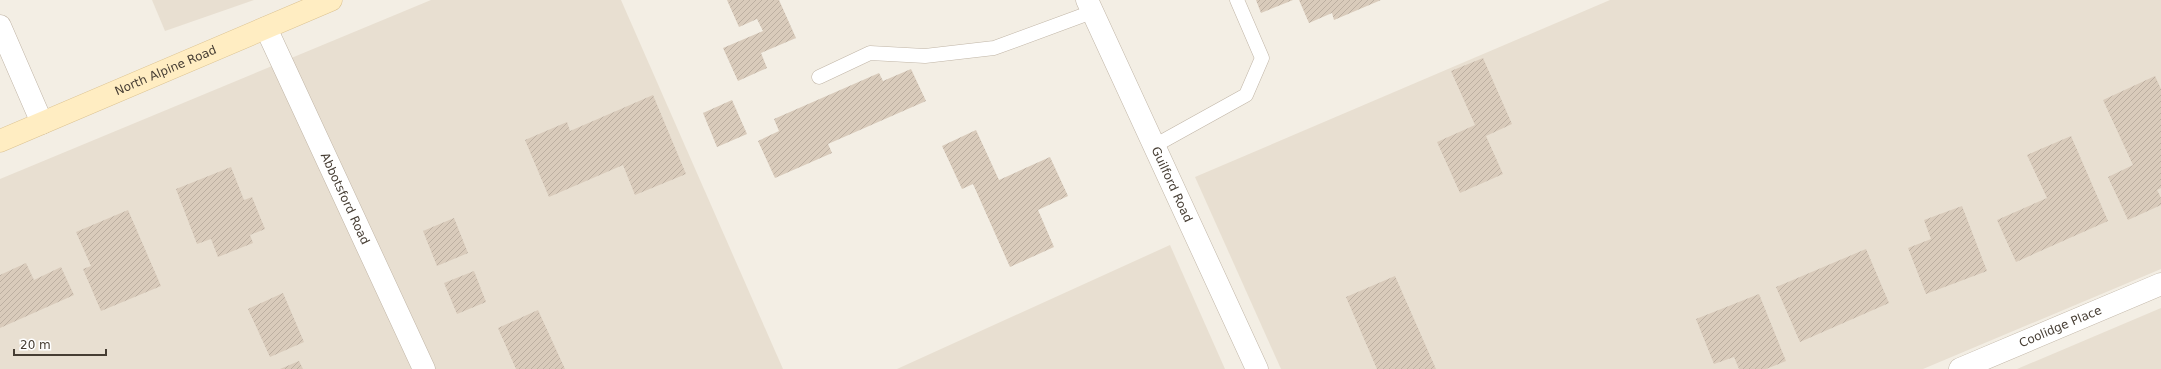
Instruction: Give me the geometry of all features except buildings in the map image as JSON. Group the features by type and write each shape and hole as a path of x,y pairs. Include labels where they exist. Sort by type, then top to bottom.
{"main road":[{"name":"North Alpine Road","path":"0,141 331,0"}],"street":[{"name":"Guilford Road","path":"1090,6 1257,369"},
{"path":"0,26 42,123"},
{"name":"Abbotsford Road","path":"266,28 424,369"},
{"name":"Coolidge Place","path":"1960,369 2161,284"}],"lane":[{"path":"1154,146 1246,95 1262,58 1237,0"},
{"path":"818,76 870,53 925,56 994,48 1090,6"}],"shaded area":[{"path":"152,0 254,0 165,31"},
{"path":"431,0 621,0 783,369 0,369 0,179"},
{"path":"1610,0 2161,0 2161,269 1923,369 1281,369 1195,177"},
{"path":"1170,245 1225,369 897,369"},
{"path":"2161,308 2161,369 2017,369"}]}
